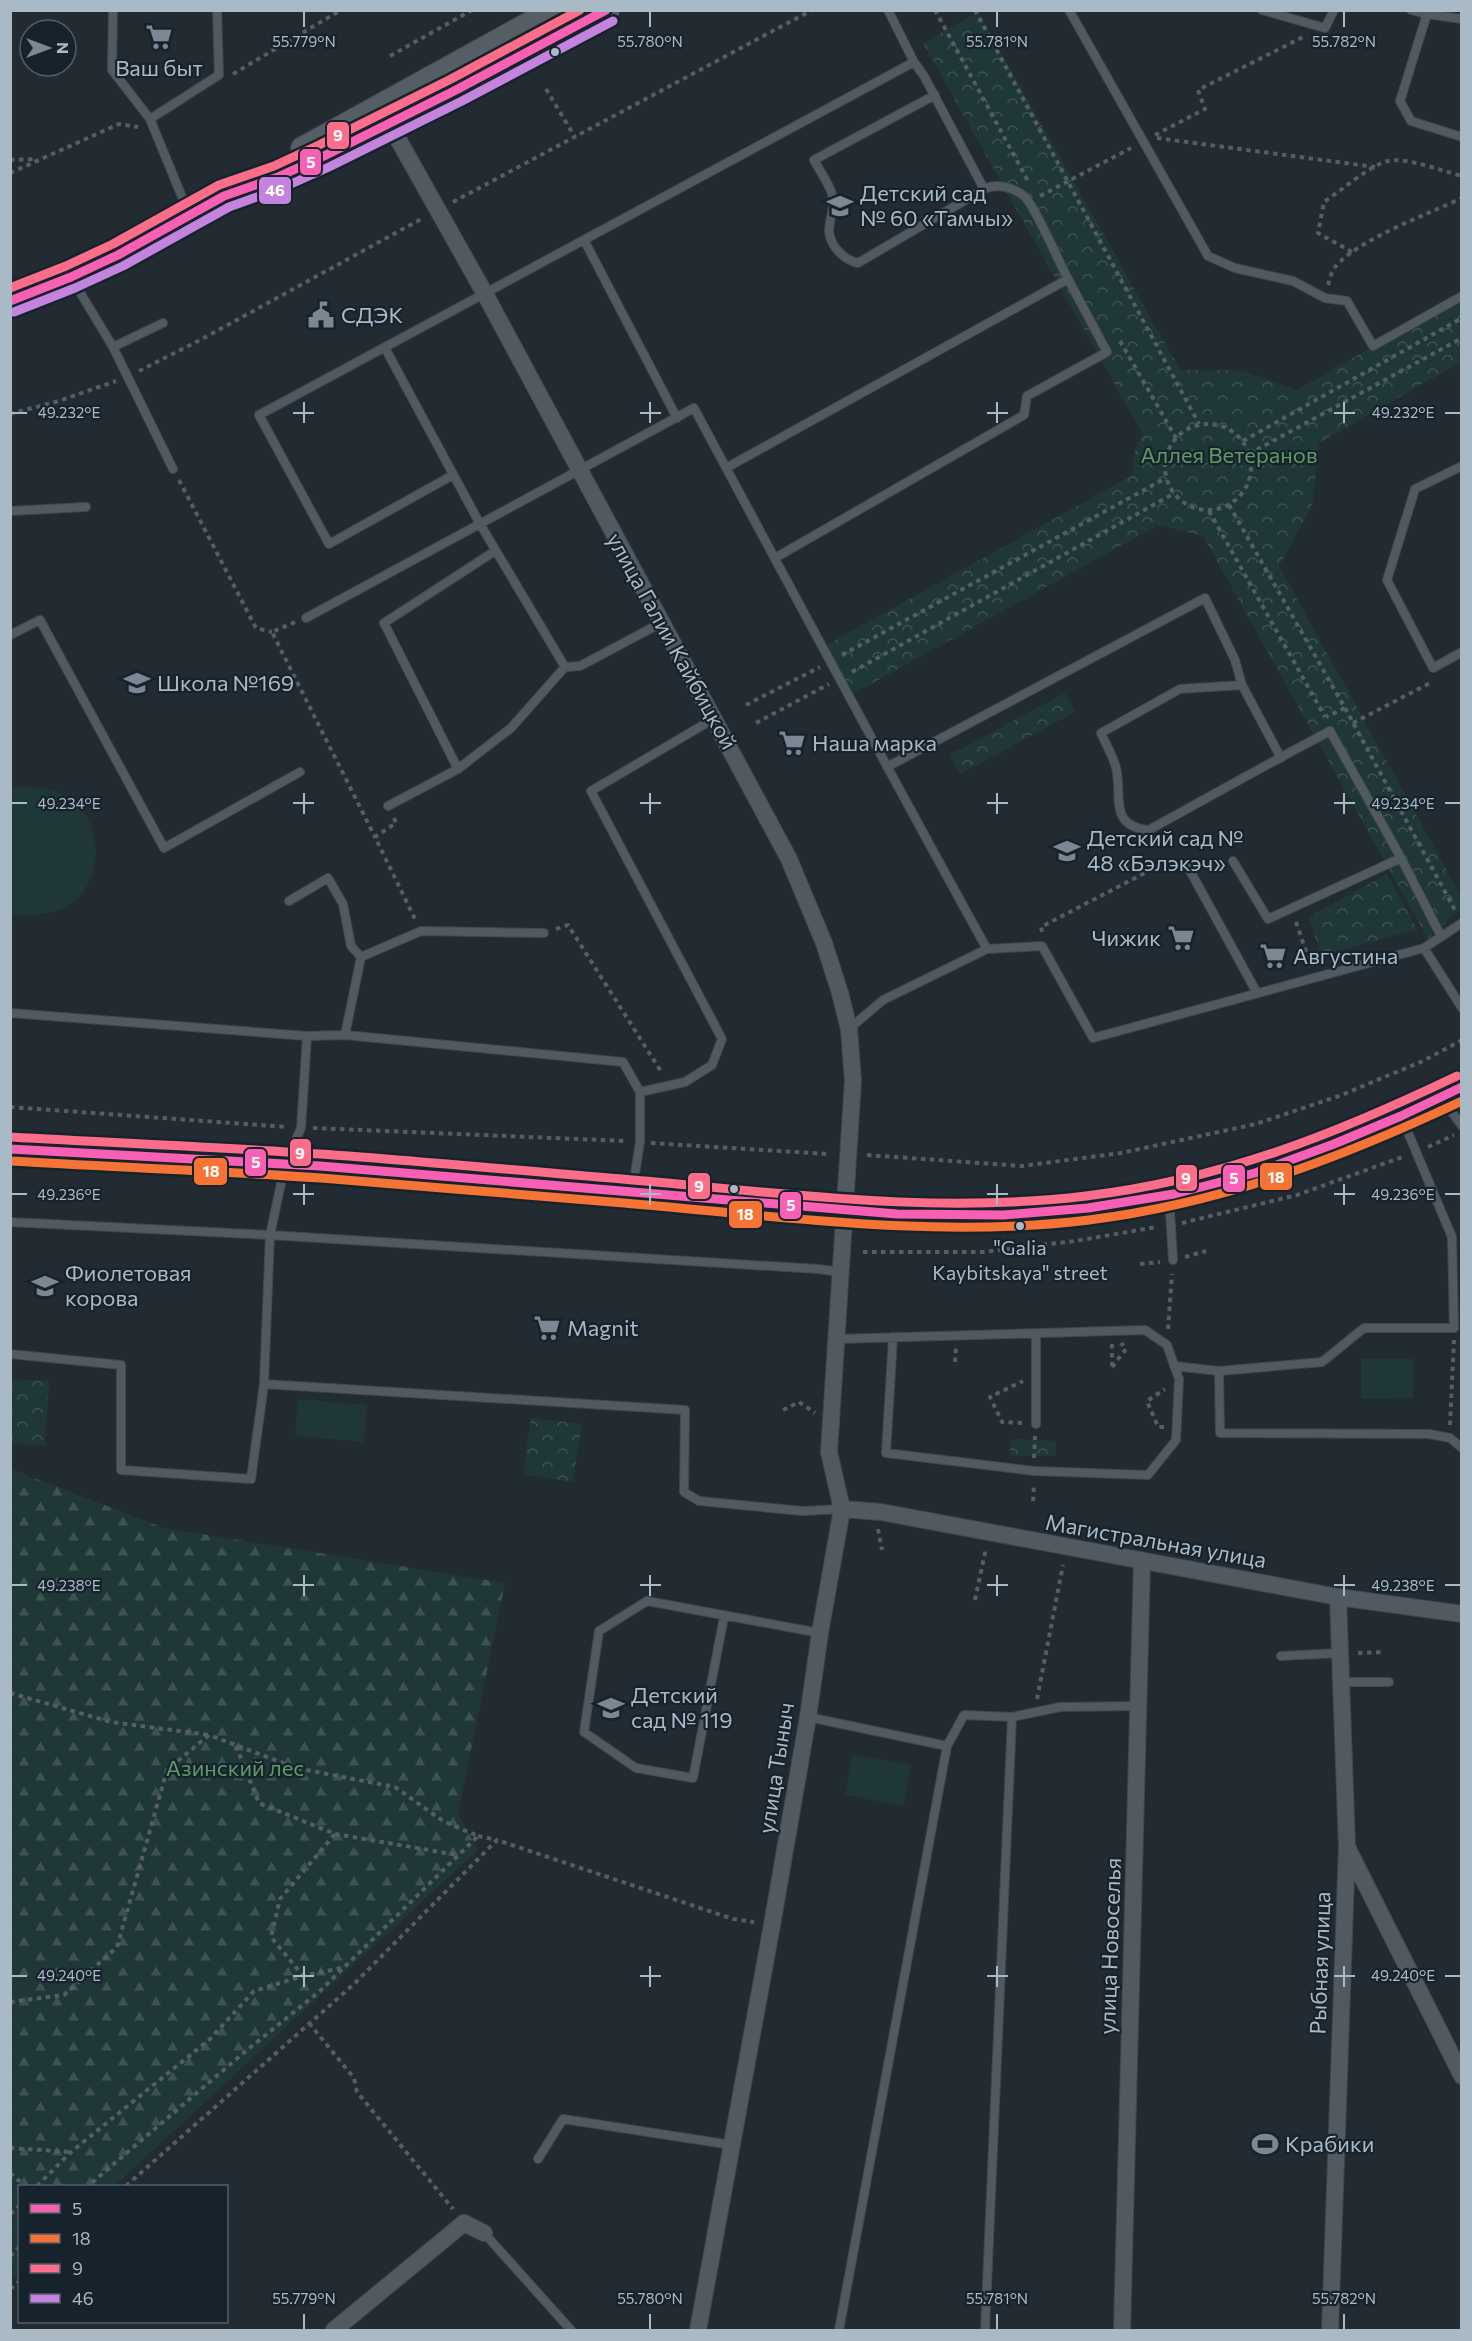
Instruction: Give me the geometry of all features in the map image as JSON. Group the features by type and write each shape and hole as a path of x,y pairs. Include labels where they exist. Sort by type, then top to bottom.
{"main road":[{"path":"10,301 71,278 118,255 224,196 287,173 555,10"},
{"path":"385,115 607,10"}],"street":[{"name":"улица Галии Кайбицкой","path":"385,115 485,294 789,859 824,943 849,1029 853,1081 845,1210"},
{"path":"10,1149 320,1166 897,1214 1004,1215 1088,1208 1168,1195 1255,1173 1334,1144 1401,1116 1461,1087"},
{"name":"улица Тыныч","path":"698,2331 772,1925 820,1633 843,1509 829,1452 845,1210"},
{"name":"Магистральная улица","path":"843,1509 881,1512 1338,1597 1461,1614"},
{"name":"улица Новоселья","path":"1122,2331 1142,1562"},
{"name":"Рыбная улица","path":"1330,2331 1347,1847 1338,1597"},
{"path":"1347,1847 1461,2076"},
{"path":"334,2331 464,2223 484,2233"}],"lane":[{"path":"112,10 112,70 150,119 189,214"},
{"path":"150,119 219,75 217,10"},
{"path":"888,10 984,189"},
{"path":"1069,10 1208,256 1235,268 1293,281 1325,298 1347,300 1373,346 1461,296"},
{"path":"1262,10 1325,28 1334,10"},
{"path":"1411,10 1461,19"},
{"path":"1427,14 1400,101 1411,120 1461,137"},
{"path":"453,475 328,544 259,415 914,62"},
{"path":"775,558 1024,416 1027,396 1107,352 1026,197 1010,188 992,186 984,189 858,263 848,261 840,254 829,232 834,197 814,160 935,96"},
{"path":"584,240 677,418"},
{"path":"71,278 113,347 173,469"},
{"path":"726,468 1068,279"},
{"path":"113,347 163,323"},
{"path":"385,348 480,524 565,667"},
{"path":"306,618 694,408 832,661 886,767 987,949"},
{"path":"1461,466 1415,489 1387,580 1434,668 1461,652"},
{"path":"10,511 86,507"},
{"path":"458,769 384,623 495,550"},
{"path":"886,767 1205,598 1235,660 1242,685 1281,758"},
{"path":"10,634 40,620 164,848 300,772"},
{"path":"388,806 458,769 511,728 565,667 580,666 663,622"},
{"path":"1242,685 1180,689 1101,733 1116,769 1117,803 1127,822 1136,828 1149,830 1330,731 1401,858 1441,936"},
{"path":"640,1092 685,1082 712,1065 722,1039 591,791 714,718"},
{"path":"1233,861 1268,919 1401,858"},
{"path":"1188,867 1257,993"},
{"path":"289,901 328,878 343,904 351,946 361,957"},
{"path":"849,1029 883,1000 987,949 1042,946 1093,1038 1424,948 1461,922"},
{"path":"361,957 421,931 544,933"},
{"path":"1424,948 1461,1008"},
{"path":"345,1035 361,957"},
{"path":"10,1013 307,1036 345,1035 623,1062 640,1092 640,1142 632,1193"},
{"path":"10,1354 121,1365 122,1470 251,1479 264,1384 270,1235 285,1165 302,1128 307,1036"},
{"path":"1442,1097 1461,1126"},
{"path":"1174,1366 1219,1371 1322,1362 1364,1328 1454,1328 1452,1237 1401,1116"},
{"path":"1168,1195 1173,1260"},
{"path":"10,1222 270,1235 840,1272"},
{"path":"837,1339 893,1337 1145,1330 1167,1345 1179,1379 1176,1440 1148,1475 1034,1471 885,1453 893,1337"},
{"path":"1036,1333 1036,1424"},
{"path":"1219,1371 1220,1433 1429,1434 1450,1438 1461,1448"},
{"path":"264,1384 685,1410 684,1492 699,1501 802,1511 843,1509"},
{"path":"724,1617 693,1778 636,1768 584,1732 599,1631 646,1602 820,1633"},
{"path":"1281,1656 1341,1653"},
{"path":"1341,1682 1389,1682"},
{"path":"839,2331 946,1746 964,1715 1012,1717 1060,1707 1139,1706"},
{"path":"808,1717 946,1746"},
{"path":"985,2331 1012,1717"},
{"path":"538,2159 563,2119 732,2145"},
{"path":"484,2233 571,2331"}],"path":[{"path":"390,56 472,10"},
{"path":"10,414 59,401 127,377 202,339 812,10"},
{"path":"975,10 1199,424"},
{"path":"1309,24 1305,36 1198,90 1205,109 1151,137 1375,167"},
{"path":"546,89 575,137"},
{"path":"1037,198 1143,141"},
{"path":"10,160 41,159"},
{"path":"1352,252 1318,234 1324,202 1387,161 1406,162 1461,176"},
{"path":"1325,298 1333,269 1352,252 1400,226 1461,198"},
{"path":"1243,441 1461,318"},
{"path":"1249,454 1461,338"},
{"path":"1212,423 1234,432 1243,441 1251,465 1250,477 1239,498 1229,505 1209,511 1184,504 1173,494 1164,468 1166,454 1172,441 1187,428 1199,424 1212,423"},
{"path":"173,469 256,628 272,632 306,618"},
{"path":"746,705 832,661 1166,478"},
{"path":"756,723 1173,494"},
{"path":"1229,505 1345,708 1461,922"},
{"path":"1209,511 1325,717 1330,731"},
{"path":"272,632 421,931"},
{"path":"1353,723 1442,677"},
{"path":"1325,717 1345,708"},
{"path":"375,837 396,823 388,806"},
{"path":"1042,946 1041,927 1162,864 1188,867"},
{"path":"544,933 568,925 670,1086"},
{"path":"1299,927 1315,978"},
{"path":"867,1155 1022,1166 1121,1154 1256,1124 1339,1096 1423,1061 1461,1040"},
{"path":"10,1107 302,1128 640,1142 827,1154"},
{"path":"1167,1345 1173,1260"},
{"path":"1450,1438 1454,1328"},
{"path":"1112,1331 1126,1349 1112,1367 1112,1343 1112,1331"},
{"path":"1034,1471 1036,1424 1002,1422 990,1397 1036,1375"},
{"path":"1147,1401 1158,1427 1176,1427"},
{"path":"783,1410 800,1402 818,1416"},
{"path":"878,1525 882,1550"},
{"path":"975,1600 989,1533"},
{"path":"1034,1712 1064,1558"},
{"path":"1341,1653 1385,1652"},
{"path":"10,1693 111,1722 208,1735 296,1768 395,1787 443,1821 478,1836 497,1840 733,1919 772,1925"},
{"path":"11,2002 64,1995 117,1947 167,1770 208,1735"},
{"path":"236,1746 259,1803 335,1834 458,1855"},
{"path":"303,1976 271,1937 280,1899 335,1834"},
{"path":"90,2185 247,2050 320,1991 478,1836"},
{"path":"128,2185 354,1984 497,1840"},
{"path":"39,2185 71,2152 210,2039 254,1991 303,1976 343,1968"},
{"path":"309,2024 354,2078 357,2092 464,2223"},
{"path":"10,2148 71,2152"},
{"path":"10,2173 23,2185"}],"green space":[{"name":"Аллея Ветеранов","path":"978,12 1180,370 1240,370 1297,390 1461,296 1461,362 1319,443 1312,506 1279,566 1461,896 1461,908 1428,939 1203,536 1158,525 853,694 826,645 1133,475 1134,454 1142,433 923,43"},
{"path":"1065,693 1075,712 960,774 950,755"},
{"path":"11,787 41,788 62,794 81,809 89,821 96,852 94,867 89,882 81,894 62,909 41,914 11,915"},
{"path":"1387,874 1417,929 1321,956 1309,917"},
{"path":"1361,1359 1413,1359 1413,1398 1361,1399"},
{"path":"10,1379 49,1381 45,1446 11,1444"},
{"path":"298,1399 367,1405 364,1442 295,1436"},
{"path":"531,1418 582,1424 573,1482 523,1474"},
{"path":"1011,1439 1056,1441 1056,1456 1010,1456"},
{"name":"Азинский лес","path":"11,1469 164,1528 505,1583 458,1814 478,1850 115,2185 18,2185 18,2274 11,2281"},
{"path":"852,1755 911,1765 904,1806 845,1795"}],"transit line":[{"name":"9","path":"10,288 113,244 219,185 274,166 319,145 451,79 580,10"},
{"name":"5","path":"10,301 71,277 118,255 224,196 278,177 324,156 456,90 606,10"},
{"name":"46","path":"14,312 123,266 229,207 282,188 329,167 462,101 613,21"},
{"name":"9","path":"11,1137 358,1157 854,1200 970,1203 1028,1201 1136,1189 1231,1166 1322,1135 1457,1076"},
{"name":"5","path":"10,1149 320,1166 897,1214 1004,1215 1088,1208 1174,1194 1255,1173 1334,1144 1462,1087"},
{"name":"18","path":"10,1161 321,1178 856,1224 973,1227 1031,1225 1089,1220 1139,1212 1234,1190 1326,1159 1462,1101"}],"place":[{"name":"Ваш быт","path":"159,37"},
{"name":"Детский сад № 60 «Тамчы»","path":"840,206"},
{"name":"СДЭК","path":"321,315"},
{"name":"Школа №169","path":"137,683"},
{"name":"Наша марка","path":"792,743"},
{"name":"Детский сад № 48 «Бэлэкэч»","path":"1067,851"},
{"name":"Чижик","path":"1181,938"},
{"name":"Августина","path":"1273,956"},
{"name":"\"Galia Kaybitskaya\" street","path":"1020,1226"},
{"name":"Фиолетовая корова","path":"45,1286"},
{"name":"Magnit","path":"547,1328"},
{"name":"Детский сад № 119","path":"611,1708"},
{"name":"Крабики","path":"1265,2144"}]}
